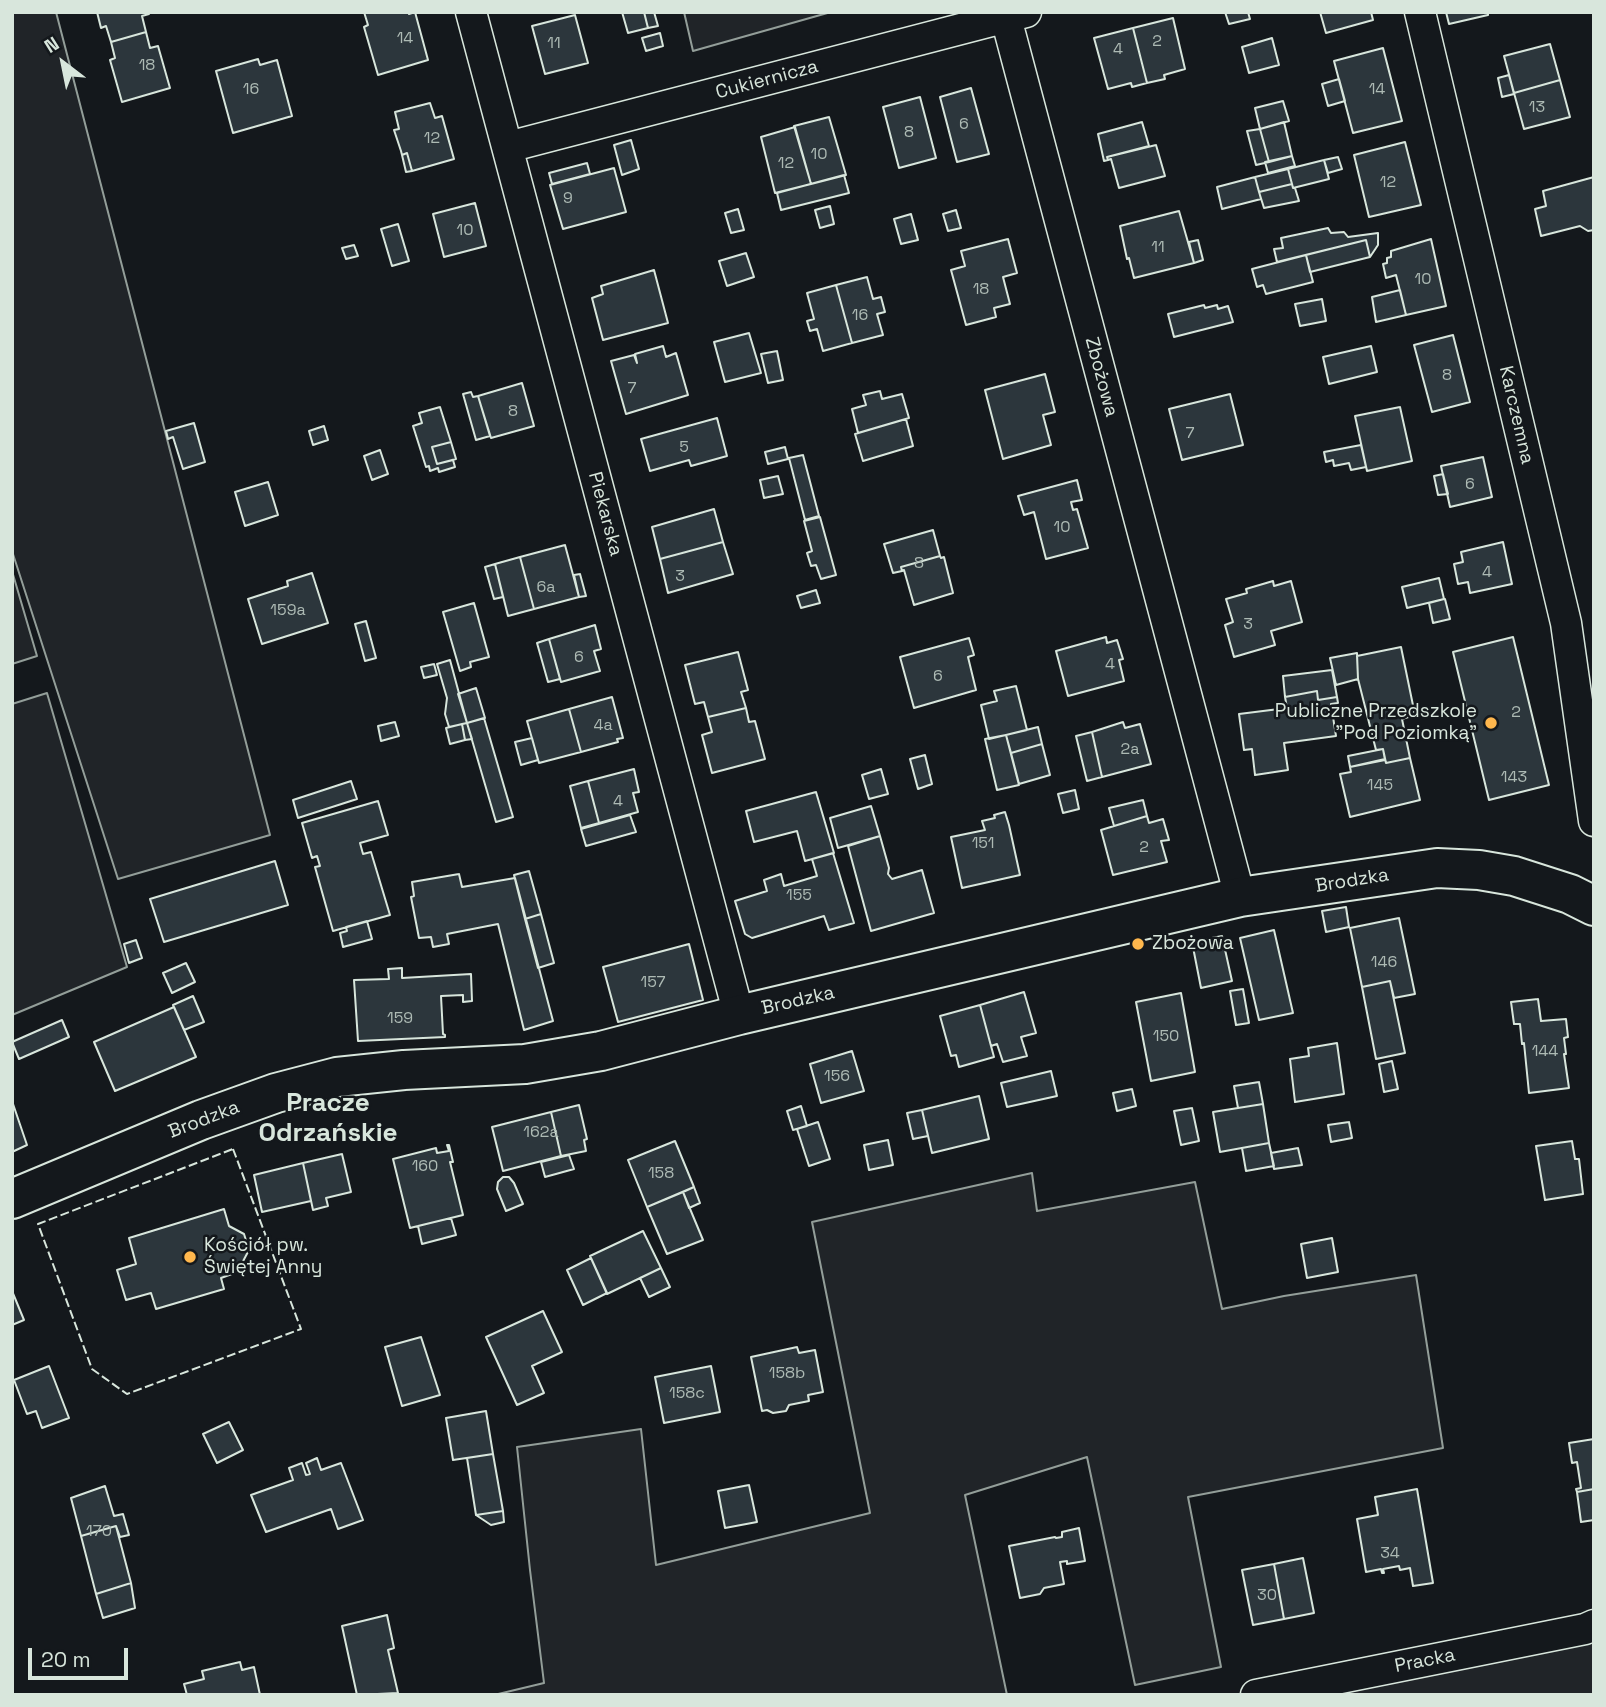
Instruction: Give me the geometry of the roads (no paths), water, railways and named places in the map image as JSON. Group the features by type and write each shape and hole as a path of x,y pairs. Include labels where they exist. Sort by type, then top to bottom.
{"street":[{"name":"Piekarska","path":"471,12 739,1016"},
{"name":"Karczemna","path":"1420,12 1566,623 1594,821"},
{"name":"Cukiernicza","path":"508,147 1016,15"},
{"name":"Zbożowa","path":"1016,15 1240,897"},
{"name":"Brodzka","path":"12,1199 201,1120 276,1093 337,1077 404,1070 525,1064 601,1051 1240,897 1437,868 1479,870 1514,876 1570,894 1594,906"},
{"name":"Pracka","path":"1256,1695 1594,1625"}],"place":[{"name":"Publiczne Przedszkole \"Pod Poziomką\"","path":"1491,723"},
{"name":"Zbożowa","path":"1138,944"},
{"name":"Kościół pw. Świętej Anny","path":"190,1257"}],"district":[{"name":"Pracze Odrzańskie","path":"328,1119"}]}
